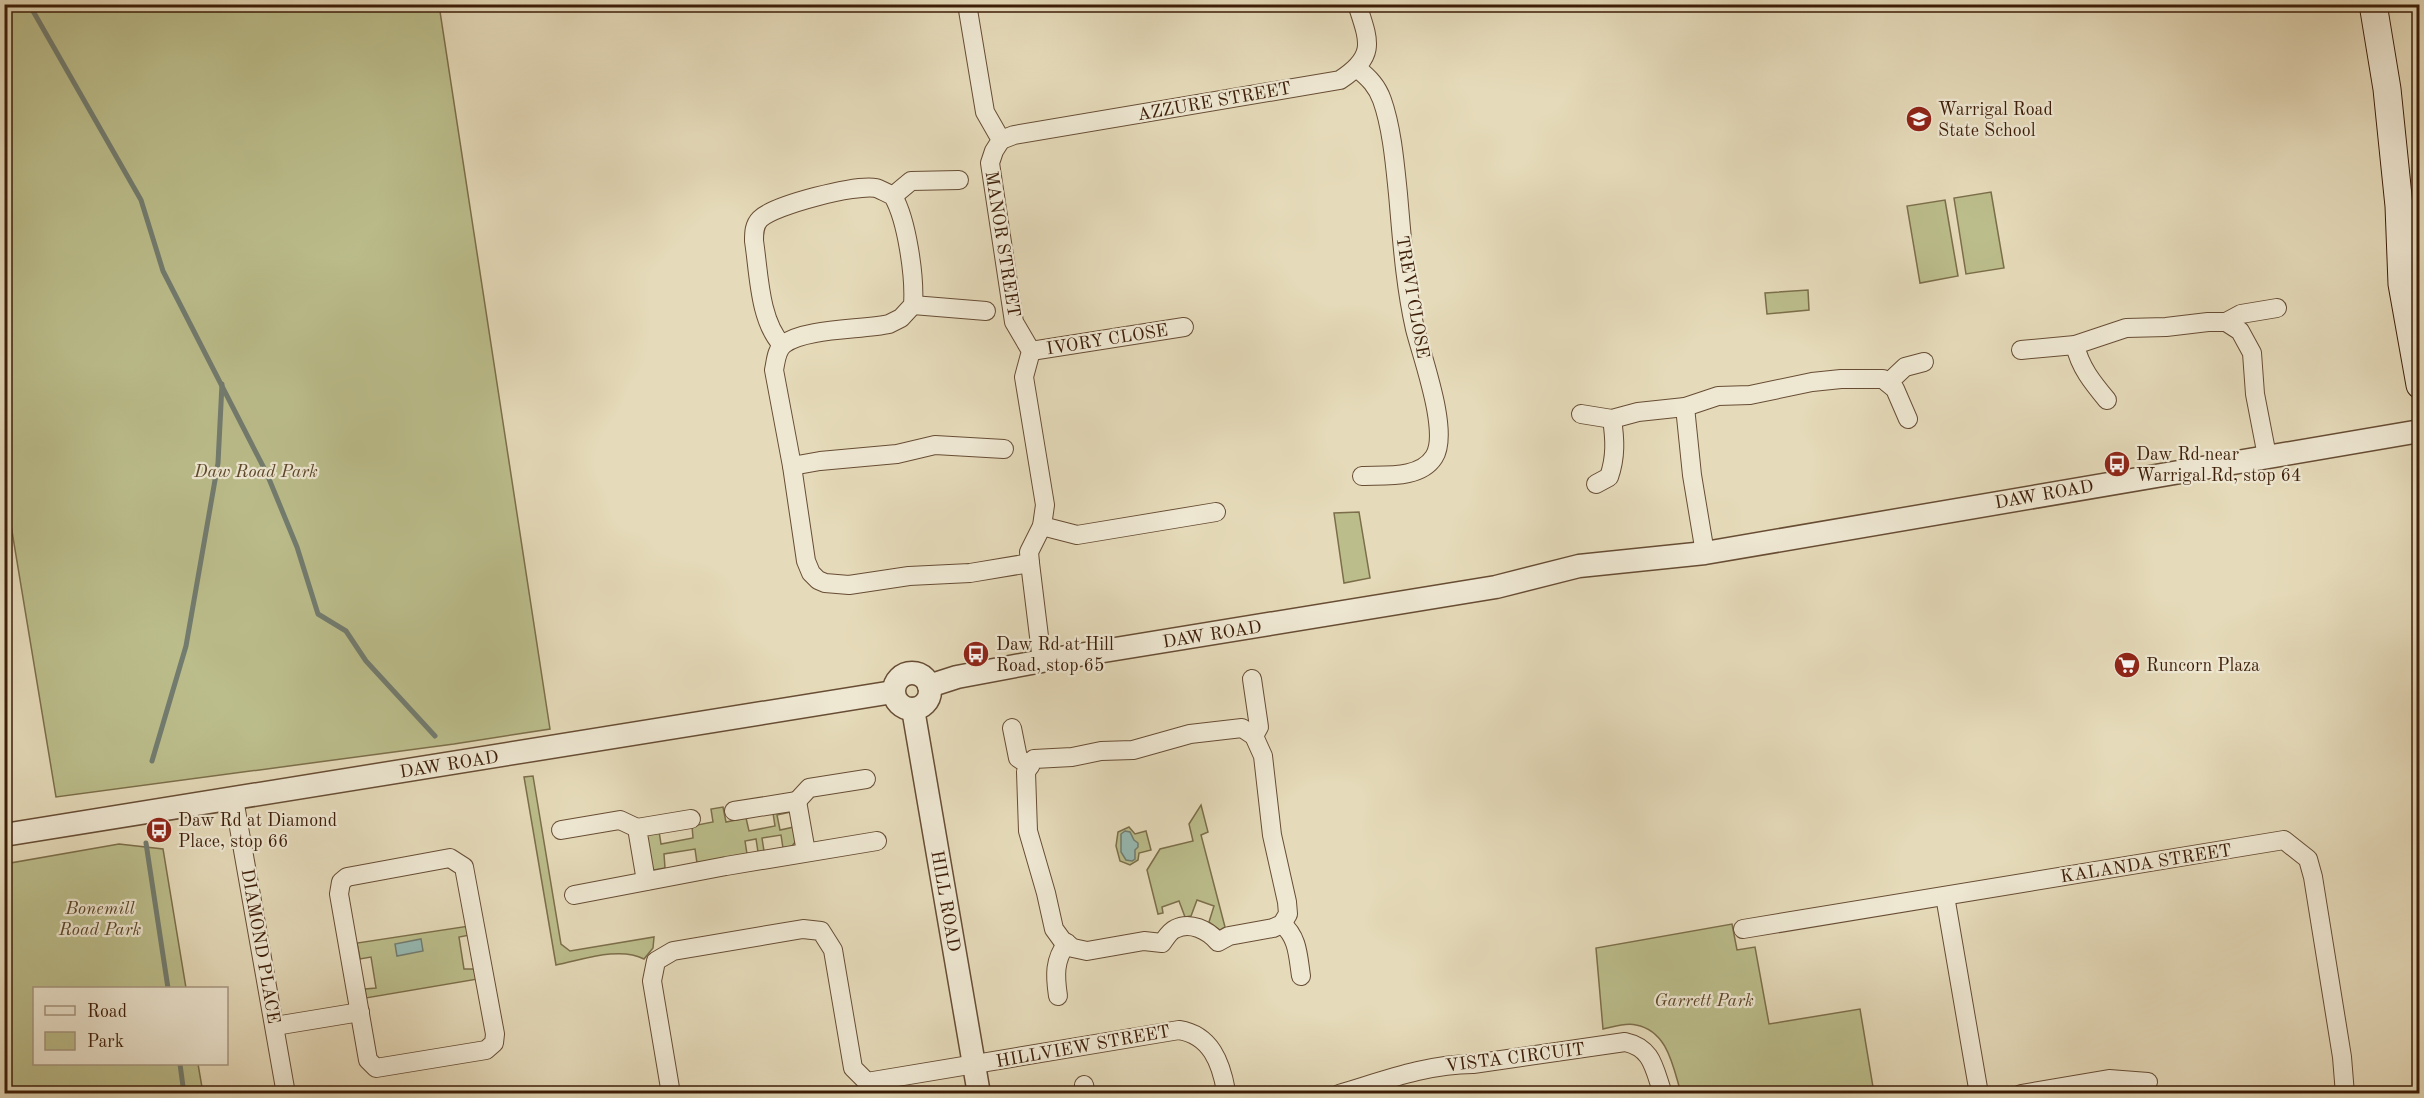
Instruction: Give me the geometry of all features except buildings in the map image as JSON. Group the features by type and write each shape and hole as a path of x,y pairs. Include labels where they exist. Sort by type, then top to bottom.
{"main road":[{"path":"2373,4 2387,89 2399,206 2414,278 2420,385"}],"street":[{"path":"968,4 986,112 1000,140"},
{"path":"1357,4 1366,33 1368,51 1358,69"},
{"name":"AZZURE STREET","path":"1000,140 1014,135 1340,80 1358,69"},
{"name":"TREVI CLOSE","path":"1358,69 1373,82 1383,101 1395,161 1404,268 1415,328 1436,407 1438,438 1436,456 1427,465 1406,474 1362,476"},
{"name":"MANOR STREET","path":"1000,140 990,163 1014,322 1031,351"},
{"path":"893,196 911,181 919,179 959,180"},
{"path":"782,345 767,322 754,241 754,231 759,220 767,214 846,190 875,188 893,196 898,206 910,261 913,305 902,318 889,324 798,337 782,345 776,356 774,370 792,466 806,561 811,573 818,580 825,583 849,585 909,576 970,573 1030,563"},
{"path":"913,305 987,311"},
{"path":"2021,350 2075,345 2126,328 2226,322 2241,314 2277,308"},
{"path":"2226,322 2240,331 2252,353 2255,394 2267,456"},
{"name":"IVORY CLOSE","path":"1031,351 1184,327"},
{"path":"2075,345 2078,358 2089,378 2107,400"},
{"path":"1031,351 1024,377 1045,504 1042,526 1029,552 1042,661"},
{"path":"1888,383 1905,367 1924,362"},
{"path":"1581,414 1612,419 1638,412 1685,407 1718,396 1750,395 1812,381 1883,379 1895,389 1908,419"},
{"path":"1685,407 1692,475 1705,553"},
{"path":"1596,484 1609,477 1613,465 1615,444 1612,419"},
{"name":"DAW ROAD","path":"929,686 957,677 1042,661 1496,587 1561,569 1605,562 1705,553 2420,431"},
{"path":"792,466 897,454 935,445 1004,449"},
{"path":"1042,526 1077,535 1216,512"},
{"path":"912,673 922,677 929,686 927,702 913,709 902,707 893,692 897,681 912,673"},
{"path":"1252,679 1259,727 1254,736"},
{"name":"DAW ROAD","path":"4,835 234,800 893,692"},
{"name":"HILL ROAD","path":"913,709 979,1094"},
{"path":"1012,728 1018,758 1030,766"},
{"path":"1242,728 1254,736 1263,756 1272,835 1287,902 1288,914 1282,924 1273,928 1229,936 1218,942 1202,929 1190,926 1173,929 1162,943 1144,941 1087,951 1074,948 1066,943 1054,929 1028,831 1026,771 1034,759 1072,757 1101,751 1132,750 1190,734 1221,729 1242,728"},
{"path":"734,811 797,801 809,788 866,779"},
{"name":"DIAMOND PLACE","path":"234,800 286,1094"},
{"path":"797,801 806,852"},
{"path":"561,830 620,820 637,828 691,819"},
{"path":"637,828 646,881"},
{"name":"KALANDA STREET","path":"1743,929 2284,840 2308,859 2313,877 2342,1058 2345,1094"},
{"path":"574,895 877,841"},
{"path":"450,858 457,861 464,867 495,1034 494,1043 486,1050 376,1068 368,1060 360,1012 339,894 341,882 347,877 358,874 450,858"},
{"path":"1945,896 1979,1094"},
{"path":"1282,924 1289,930 1295,941 1301,976"},
{"path":"671,1094 652,981 656,961 673,951 803,928 821,931 833,950 854,1068 865,1088"},
{"path":"1058,996 1056,964 1066,943"},
{"path":"275,1026 360,1012"},
{"name":"HILLVIEW STREET","path":"865,1088 974,1065 1179,1030 1192,1032 1204,1041 1217,1057 1227,1093"},
{"name":"VISTA CIRCUIT","path":"1339,1094 1407,1073 1450,1064 1473,1064 1625,1042 1637,1044 1646,1051 1663,1094"},
{"path":"2021,1094 2109,1079 2148,1082"}],"green space":[{"name":"Daw Road Park","path":"4,5 439,5 550,729 56,797 5,489"},
{"path":"1991,192 2004,268 1966,274 1954,198"},
{"path":"1945,200 1958,276 1920,283 1907,206"},
{"path":"1808,290 1809,310 1767,314 1765,293"},
{"path":"1359,512 1370,578 1344,583 1334,513"},
{"path":"533,776 561,944 570,951 654,937 653,948 644,959 634,955 612,954 556,965 524,777"},
{"path":"1201,805 1208,832 1201,835 1225,927 1220,930 1209,922 1214,906 1197,900 1191,916 1185,917 1179,901 1162,907 1163,913 1158,914 1147,870 1160,849 1193,841 1189,824"},
{"path":"723,807 726,822 746,818 749,831 775,826 773,813 791,810 791,812 777,815 780,830 794,827 796,841 792,846 783,848 781,835 762,838 764,851 758,852 756,839 745,841 747,854 697,863 695,849 664,854 665,868 654,870 651,866 646,837 648,833 659,831 661,844 693,838 692,826 713,822 711,809"},
{"path":"1129,827 1135,834 1146,831 1151,850 1139,853 1138,860 1130,865 1120,861 1116,846 1118,832"},
{"name":"Bonemill Road Park","path":"119,844 163,849 186,987 33,987 33,1065 198,1065 203,1093 5,1093 5,864"},
{"name":"Garrett Park","path":"1732,924 1737,950 1755,947 1769,1024 1860,1009 1874,1093 1681,1093 1668,1051 1655,1034 1632,1024 1603,1029 1596,948"},
{"path":"469,926 470,935 459,937 464,969 476,969 478,979 366,998 365,989 376,988 371,957 360,959 357,943"}],"water":[{"path":"1125,831 1130,832 1138,843 1135,859 1132,861 1126,860 1121,852 1121,834"},
{"path":"421,939 423,951 397,956 395,944"}],"waterway":[{"path":"29,4 141,200 163,271 267,474 297,547 318,614 346,631 366,661 435,736"},
{"path":"152,761 186,646 218,463 222,384"},
{"path":"146,843 168,987"},
{"path":"180,1065 184,1094"}],"place":[{"name":"Warrigal Road State School","path":"1919,119"},
{"name":"Daw Rd near Warrigal Rd, stop 64","path":"2117,464"},
{"name":"Daw Rd at Hill Road, stop 65","path":"976,654"},
{"name":"Runcorn Plaza","path":"2127,665"},
{"name":"Daw Rd at Diamond Place, stop 66","path":"159,830"}]}
